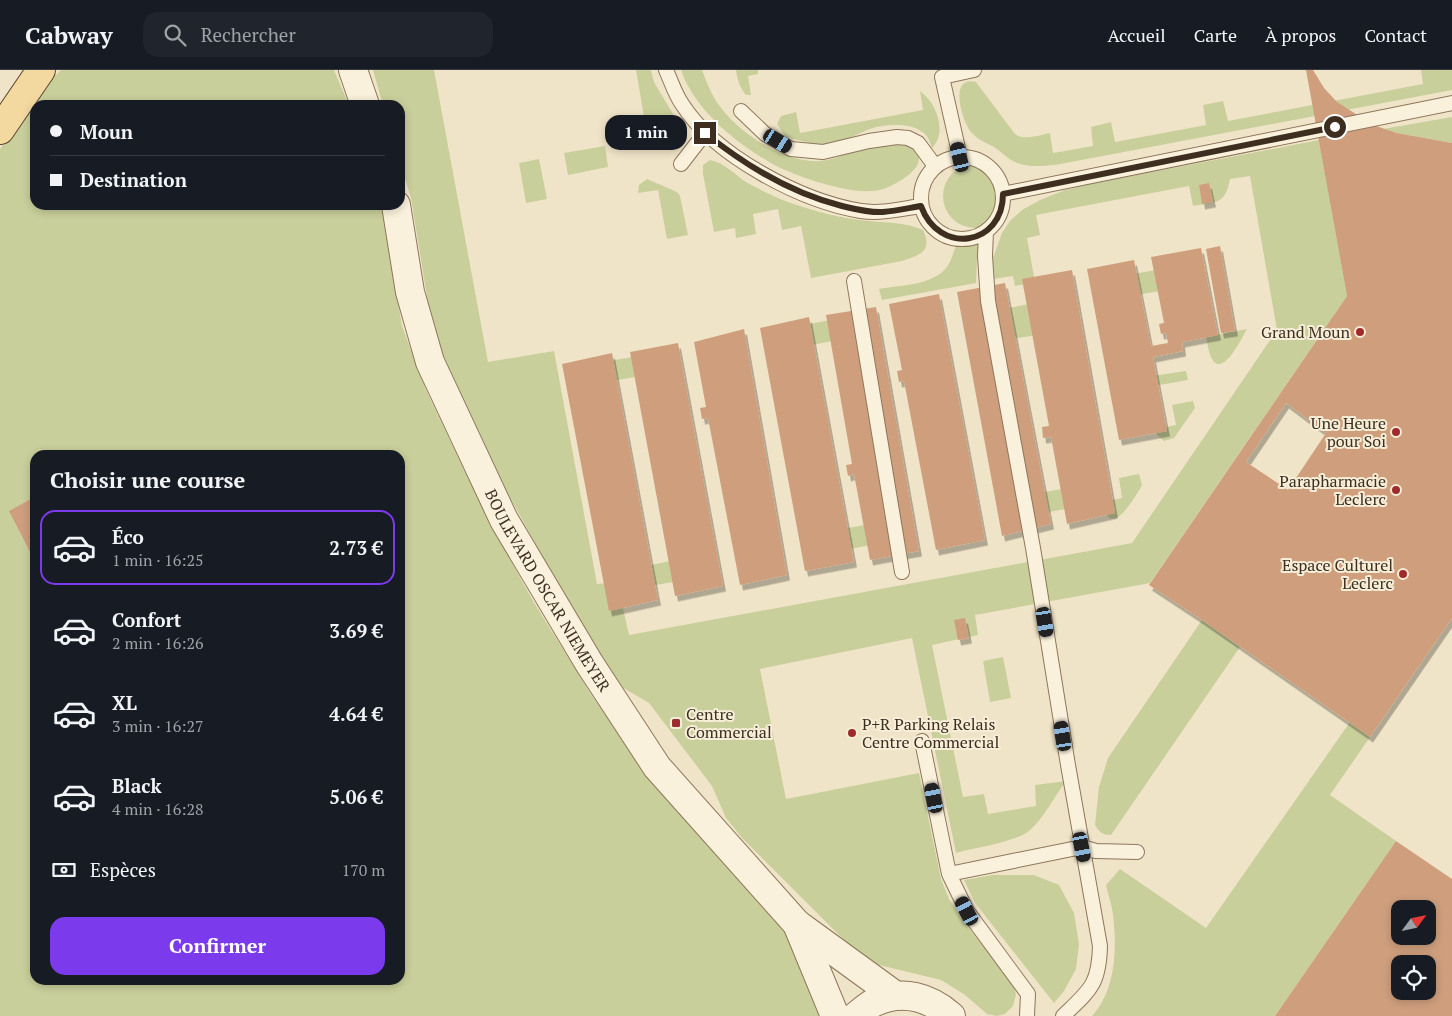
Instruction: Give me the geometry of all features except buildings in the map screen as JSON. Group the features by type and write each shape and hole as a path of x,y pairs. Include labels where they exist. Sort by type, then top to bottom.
{"main road":[{"path":"0,130 41,70"}],"street":[{"path":"353,70 363,100"},
{"name":"BOULEVARD OSCAR NIEMEYER","path":"397,210 410,292 430,362 504,520 589,663 657,767 796,924 896,996"},
{"name":"BOULEVARD OSCAR NIEMEYER","path":"796,924 835,1016"},
{"path":"856,1016 874,1002 896,996 918,997 938,1005 951,1016"}],"lane":[{"path":"666,70 681,104 705,133 733,156 775,181 820,200 861,211 882,212 921,206"},
{"path":"960,157 942,77 974,70"},
{"path":"1003,194 1452,103"},
{"path":"741,111 765,134 791,149 823,152 869,141 897,137 908,138 918,143 935,166"},
{"path":"681,164 705,133"},
{"path":"960,157 972,158 984,163 993,171 1000,182 1003,194 1001,211 997,219 986,231 968,239 947,237 938,232 930,225 921,206 921,188 929,172 935,166 951,158 960,157"},
{"path":"986,231 987,292 1033,548 1082,847 1099,938 1099,962 1095,981 1086,994 1063,1016"},
{"path":"854,281 902,572"},
{"path":"922,741 949,874 967,911 1028,994 1028,1016"},
{"path":"949,874 1082,847 1096,851 1137,852"}],"green space":[{"path":"61,70 334,70 347,100 35,100 43,88"},
{"path":"373,70 434,70 488,362 554,351 597,584 617,582 629,635 1132,543 1277,330 1250,176 1230,179 1222,198 1208,204 1193,206 1189,186 1036,215 1040,235 1027,238 1035,282 1015,286 1013,276 993,279 993,258 1002,233 1010,221 1022,210 1065,190 1319,140 1347,296 1150,583 975,615 978,635 932,645 963,797 984,794 988,814 1036,806 1035,785 1066,781 1044,814 1029,831 1005,841 956,853 912,638 760,669 786,799 919,773 941,879 949,899 964,922 1014,985 1016,995 1013,1006 1005,1014 997,1016 987,1014 965,995 941,980 879,965 857,953 743,839 726,818 712,786 649,703 620,686 565,598 496,472 442,353 429,309 411,198 405,179 405,100 382,100"},
{"path":"636,70 651,70 654,82 679,124 681,138 675,144 664,147 624,121 644,117"},
{"path":"681,70 702,70 716,101 725,113 750,135 780,153 796,159 827,160 871,143 908,140 920,151 918,164 903,179 884,189 875,191 846,189 802,177 776,166 728,133 695,97"},
{"path":"736,70 758,70 758,74 748,76 751,95 746,95 742,89"},
{"path":"1421,70 1452,70 1452,90 1044,166 1028,166 1018,163 976,137 967,126 961,110 960,100 962,85 967,82 976,82 1015,134 1027,137 1050,133 1053,153 1093,146 1091,127 1111,122 1115,142 1206,125 1203,105 1223,101 1228,121 1423,84"},
{"path":"920,91 931,102 938,118 939,134 932,148 925,134 913,127 891,125 876,127 841,142 824,144 795,140 785,136 777,124 781,116 796,112 800,133 923,110"},
{"path":"30,106 30,210 383,210 402,326 426,390 500,541 533,601 590,693 631,751 788,936 816,989 820,1016 0,1016 0,149"},
{"path":"1452,117 1452,143 1383,129"},
{"path":"605,146 608,167 568,175 564,153"},
{"path":"539,159 547,199 526,203 519,163"},
{"path":"710,160 725,166 746,182 761,190 798,205 860,220 916,227 923,230 926,237 925,247 919,254 902,261 811,278 801,226 782,230 778,209 753,214 756,234 736,238 735,228 714,232 703,174 703,165"},
{"path":"975,164 993,170 1001,178 1007,196 1001,214 993,222 975,228 957,222 949,214 943,196 949,178 957,170"},
{"path":"647,179 677,192 680,196 688,235 667,239 658,190 638,193 639,185"},
{"path":"981,243 977,259 976,283 882,300 879,289 924,282 940,274 946,268 956,246"},
{"path":"1168,268 1172,289 1131,296 1127,275"},
{"path":"1040,302 1038,335 1011,339 998,310"},
{"path":"840,318 843,339 802,347 799,326"},
{"path":"1247,329 1226,361 1221,364 1216,363 1210,355 1206,337"},
{"path":"644,355 647,375 606,382 603,362"},
{"path":"1186,371 1188,380 1148,387 1146,377"},
{"path":"1193,401 1195,408 1174,438 1164,441 1158,436 1156,429 1176,425 1172,405"},
{"path":"1139,474 1142,485 1136,495 1126,510 1115,519 1110,518 1102,502 1122,498 1119,478"},
{"path":"1073,487 1077,507 1037,514 1034,494"},
{"path":"877,523 881,543 840,551 836,530"},
{"path":"681,559 685,580 644,587 640,567"},
{"path":"1202,620 1240,647 1111,835 1103,834 1095,825 1099,787 1108,758"},
{"path":"1003,657 1011,698 990,702 983,661"},
{"path":"1350,722 1370,737 1330,795 1396,841 1275,1016 1092,1016 1106,994 1113,969 1114,928 1106,885 1120,869 1206,928"},
{"path":"993,875 1034,875 1059,885 1074,913 1079,944 1076,969 1064,991 1054,1003 975,903 964,880"}],"place":[{"name":"Grand Moun","path":"1360,332"},
{"name":"Une Heure pour Soi","path":"1396,432"},
{"name":"Parapharmacie Leclerc","path":"1396,490"},
{"name":"Espace Culturel Leclerc","path":"1403,574"},
{"name":"Centre Commercial","path":"676,723"},
{"name":"P+R Parking Relais Centre Commercial","path":"852,733"}],"route":[{"path":"705,133 733,156 775,181 820,200 861,211 882,212 921,206 930,225 938,232 947,237 968,239 977,236 992,226 1001,211 1003,194 1335,127"}]}
